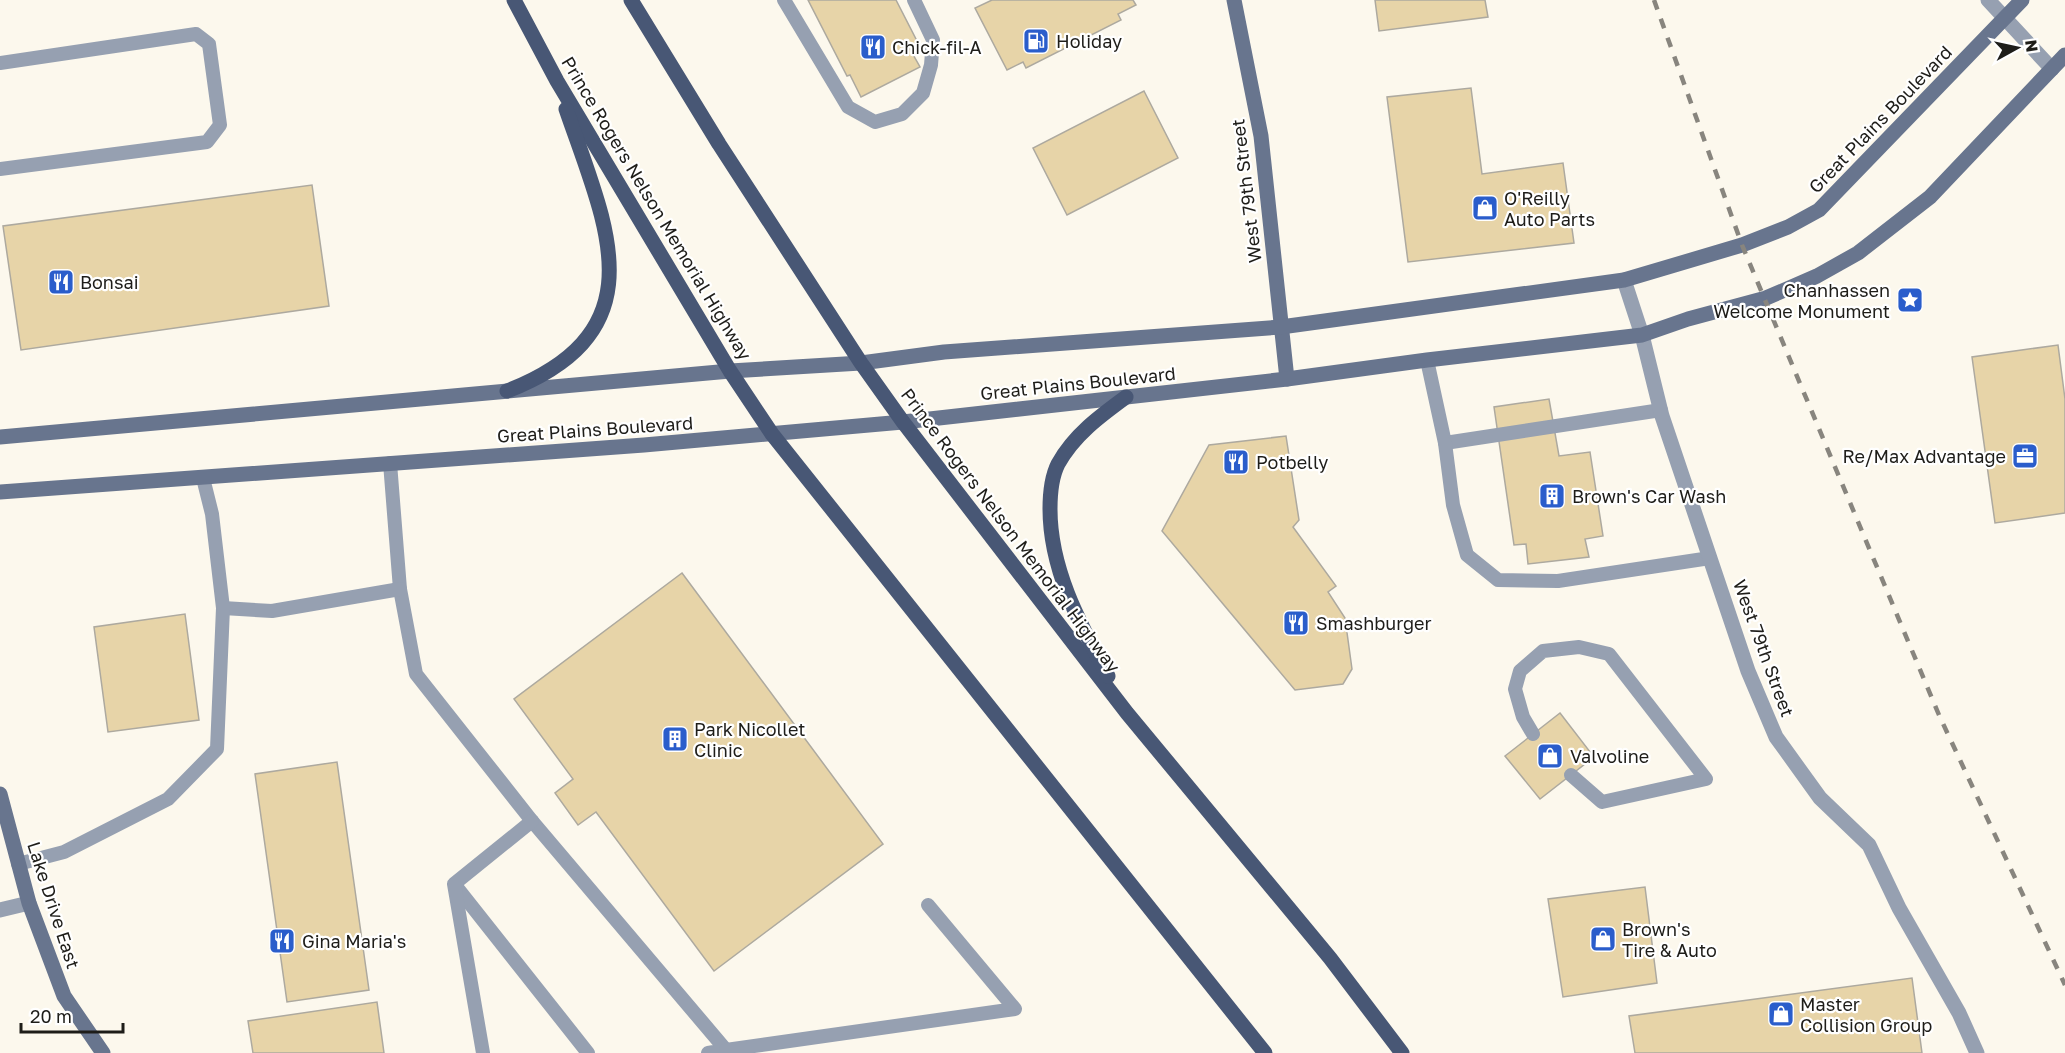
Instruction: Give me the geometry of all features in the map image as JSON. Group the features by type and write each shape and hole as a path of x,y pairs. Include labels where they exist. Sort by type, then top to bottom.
{"main road":[{"name":"Prince Rogers Nelson Memorial Highway","path":"514,0 557,81 730,371 772,434 1265,1053"},
{"name":"Prince Rogers Nelson Memorial Highway","path":"631,0 719,144 861,363 903,422 1127,713 1330,958 1402,1053"},
{"path":"507,391 549,372 566,360 585,341 605,305 610,282 604,222 557,81"},
{"path":"1126,397 1083,431 1058,465 1050,495 1050,528 1060,574 1080,625 1127,713"}],"street":[{"name":"West 79th Street","path":"1234,0 1261,136 1287,379"},
{"path":"1988,0 2052,69"},
{"name":"Great Plains Boulevard","path":"0,437 730,371 861,363 944,352 1281,327 1624,280 1742,245 1788,227 1819,210 2022,0"},
{"name":"Great Plains Boulevard","path":"0,492 772,434 903,422 1287,379 1642,335 1688,319 1766,298 1817,276 1858,253 1930,197 2065,55"},
{"name":"West 79th Street","path":"1624,280 1642,335 1661,410 1710,558 1748,670 1776,737 1820,798 1869,845 1899,908 1959,1013 1977,1053"},
{"name":"Lake Drive East","path":"0,794 29,903 64,996 103,1053"},
{"path":"0,910 29,903"}],"lane":[{"path":"784,0 848,107 875,122 902,114 923,93 931,64 933,40 914,0"},
{"path":"0,63 196,34 209,44 220,125 207,142 0,169"},
{"path":"1427,360 1445,443 1453,505 1467,555 1498,580 1558,581 1710,558"},
{"path":"1445,443 1661,410"},
{"path":"390,463 400,589 416,674 532,821 726,1052"},
{"path":"18,864 64,852 168,799 217,749 223,608 212,514 203,478"},
{"path":"223,608 272,612 400,589"},
{"path":"1533,734 1523,717 1515,689 1520,671 1543,651 1579,647 1610,654 1706,779 1602,802 1571,775"},
{"path":"454,884 532,821"},
{"path":"454,884 483,1053"},
{"path":"454,884 588,1053"},
{"path":"708,1053 1015,1009 928,905"}],"building":[{"name":"Chick-fil-A","path":"808,0 896,0 919,45 910,49 920,67 861,97 850,75 847,76"},
{"name":"Holiday","path":"992,0 1133,0 1136,5 1118,14 1121,20 1026,68 1023,62 1007,70 975,8"},
{"path":"1375,0 1485,0 1488,17 1379,31"},
{"name":"O'Reilly Auto Parts","path":"1471,88 1482,174 1563,163 1574,243 1408,262 1387,97"},
{"path":"1144,91 1178,158 1067,215 1033,148"},
{"path":"312,185 329,306 21,350 3,226"},
{"name":"Re/Max Advantage","path":"2058,345 2065,399 2065,513 1995,523 1972,357"},
{"name":"Brown's Car Wash","path":"1549,399 1559,456 1590,452 1603,536 1585,539 1589,557 1528,564 1526,544 1514,545 1494,407"},
{"path":"1286,436 1299,520 1293,527 1336,586 1328,592 1345,618 1352,669 1343,684 1295,690 1162,531 1209,445"},
{"name":"Park Nicollet Clinic","path":"682,573 883,844 714,971 596,812 578,825 555,793 573,779 514,699"},
{"path":"185,614 199,720 108,732 94,627"},
{"name":"Valvoline","path":"1560,713 1594,757 1540,799 1505,756"},
{"path":"337,762 369,990 287,1002 255,774"},
{"name":"Brown's Tire & Auto","path":"1645,887 1657,983 1563,997 1548,899"},
{"name":"Master Collision Group","path":"1912,978 1922,1053 1635,1053 1629,1016"},
{"path":"377,1002 384,1053 253,1053 248,1021"}],"railway":[{"path":"1654,0 1742,245 1939,715 2065,985"}],"place":[{"name":"Holiday","path":"1036,41"},
{"name":"Chick-fil-A","path":"873,47"},
{"name":"O'Reilly Auto Parts","path":"1485,208"},
{"name":"Bonsai","path":"61,282"},
{"name":"Chanhassen Welcome Monument","path":"1910,300"},
{"name":"Re/Max Advantage","path":"2025,456"},
{"name":"Potbelly","path":"1236,462"},
{"name":"Brown's Car Wash","path":"1552,496"},
{"name":"Smashburger","path":"1296,623"},
{"name":"Park Nicollet Clinic","path":"675,739"},
{"name":"Valvoline","path":"1550,756"},
{"name":"Brown's Tire & Auto","path":"1603,939"},
{"name":"Gina Maria's","path":"282,941"},
{"name":"Master Collision Group","path":"1781,1014"}]}
